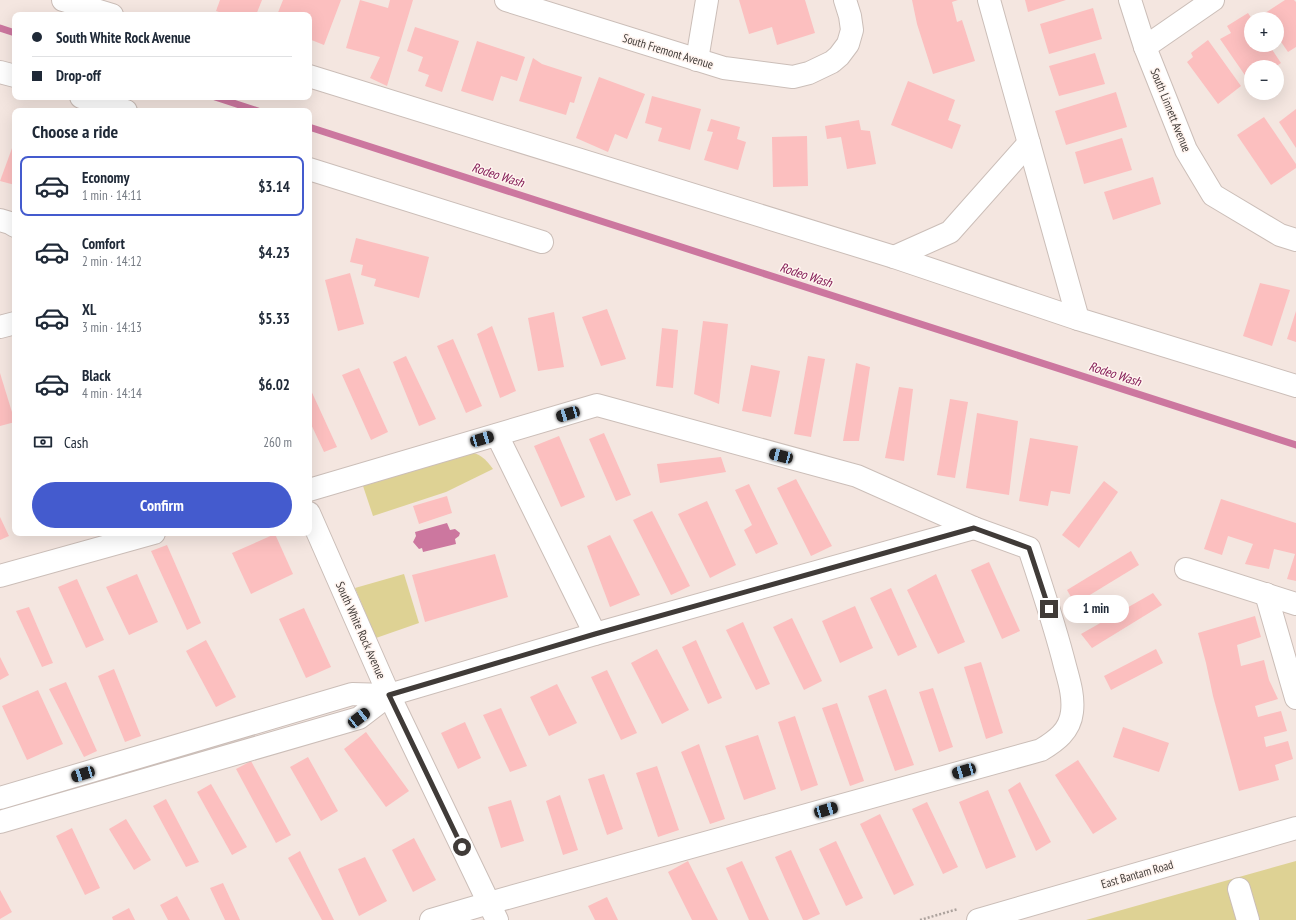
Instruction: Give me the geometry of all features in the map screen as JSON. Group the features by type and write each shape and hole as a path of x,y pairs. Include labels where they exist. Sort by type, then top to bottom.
{"street":[{"path":"63,0 102,12"},
{"name":"South Fremont Avenue","path":"506,0 724,68 793,77 809,73 843,57 852,30 850,16 845,0"},
{"path":"697,60 707,0"},
{"path":"989,0 1078,319"},
{"name":"South Linnett Avenue","path":"1130,0 1145,46 1186,150 1213,195 1291,233"},
{"path":"1145,46 1213,0"},
{"path":"0,72 12,75"},
{"path":"312,77 894,257 1078,319 1296,386"},
{"path":"91,100 116,108"},
{"path":"894,257 950,232 1029,143"},
{"path":"312,169 542,242"},
{"path":"0,220 12,224"},
{"path":"0,327 12,324"},
{"path":"312,489 597,405 857,476 974,528 1029,548 1058,640 1072,696 1072,712 1064,733 1054,742 1040,750 493,911 431,920"},
{"path":"496,435 595,634"},
{"name":"South White Rock Avenue","path":"312,520 389,695 493,911"},
{"path":"0,798 352,694 389,695 595,634 974,528"},
{"path":"0,576 143,536"},
{"path":"1186,569 1296,604"},
{"path":"1266,594 1296,698"},
{"path":"0,822 359,718 389,695"},
{"path":"96,770 104,792"},
{"name":"East Bantam Road","path":"978,920 1296,828"},
{"path":"1239,889 1248,920"}],"shaded area":[{"path":"467,451 482,457 493,469 446,492 373,516 361,480"},
{"path":"447,523 450,530 455,529 460,533 455,539 456,544 423,552 422,548 419,549 413,542 416,536 415,532"},
{"path":"404,574 419,623 376,638 355,588"},
{"path":"1296,861 1296,920 1086,920"}],"building":[{"path":"220,0 262,0 257,12 216,11"},
{"path":"283,0 341,0 324,45 312,40 312,12 278,12"},
{"path":"360,0 388,8 390,0 413,0 387,86 370,78 380,57 346,48"},
{"path":"739,0 805,0 815,33 777,45 772,27 749,34"},
{"path":"912,0 958,0 952,2 957,22 962,20 975,61 933,74 917,24"},
{"path":"1025,0 1066,0 1028,12"},
{"path":"1285,0 1294,0 1296,2 1296,47 1288,52 1284,46 1284,12 1267,12"},
{"path":"1093,8 1102,39 1049,54 1040,24"},
{"path":"1244,15 1244,52 1274,52 1279,60 1244,60 1244,74 1220,39 1231,33 1227,26"},
{"path":"415,27 459,41 442,92 425,86 429,75 418,71 423,57 407,51"},
{"path":"1208,40 1241,86 1218,104 1187,62 1193,57 1191,53"},
{"path":"477,41 525,57 517,81 501,76 493,101 461,91"},
{"path":"1095,53 1105,84 1059,96 1049,66"},
{"path":"533,58 542,64 582,77 574,103 570,102 566,115 519,101"},
{"path":"599,77 645,94 627,139 615,134 608,152 576,138"},
{"path":"908,81 955,100 948,120 961,125 952,149 891,125"},
{"path":"1116,92 1127,127 1066,145 1055,111"},
{"path":"652,96 701,109 690,150 658,141 662,128 645,123"},
{"path":"1296,109 1296,148 1279,122"},
{"path":"1264,117 1296,164 1296,168 1271,185 1237,135"},
{"path":"711,119 740,127 737,139 746,142 738,170 704,160 713,132 707,131"},
{"path":"859,120 861,130 870,131 876,164 847,169 841,137 827,139 825,126"},
{"path":"807,136 808,186 773,187 772,137"},
{"path":"1122,138 1132,170 1084,184 1075,152"},
{"path":"12,148 12,184 0,181"},
{"path":"1153,177 1161,204 1113,220 1104,192"},
{"path":"356,238 429,257 419,298 374,286 376,279 361,275 363,265 350,262"},
{"path":"350,273 364,324 338,331 325,280"},
{"path":"1260,283 1290,290 1272,346 1243,336"},
{"path":"607,309 626,359 601,366 582,317"},
{"path":"1296,311 1296,342 1287,339"},
{"path":"554,312 564,367 538,371 528,318"},
{"path":"703,321 728,324 719,404 694,394"},
{"path":"492,326 516,391 500,398 477,334"},
{"path":"662,328 678,330 673,388 656,386"},
{"path":"453,339 482,406 466,413 437,346"},
{"path":"406,356 436,419 419,426 393,362"},
{"path":"808,356 825,359 811,437 794,434"},
{"path":"856,363 870,367 859,441 843,441"},
{"path":"751,365 780,371 771,417 742,411"},
{"path":"359,368 388,432 371,440 342,375"},
{"path":"0,373 12,412 12,423 0,426"},
{"path":"899,387 913,389 904,461 885,458"},
{"path":"312,393 337,447 324,452 312,426"},
{"path":"950,399 968,402 955,478 937,475"},
{"path":"977,413 1018,421 1009,495 966,488"},
{"path":"604,433 631,495 616,501 589,439"},
{"path":"559,436 585,497 561,507 534,446"},
{"path":"1030,438 1078,446 1070,494 1051,491 1048,506 1019,501"},
{"path":"721,457 726,472 660,483 657,464"},
{"path":"796,479 832,546 811,556 777,488"},
{"path":"1104,481 1118,492 1079,548 1062,535"},
{"path":"749,484 778,544 756,554 744,530 752,525 735,490"},
{"path":"447,496 452,513 419,524 413,506"},
{"path":"1221,499 1296,523 1296,581 1287,579 1295,554 1274,549 1269,569 1245,564 1253,544 1228,536 1222,555 1204,549"},
{"path":"707,501 736,565 710,578 678,514"},
{"path":"652,511 690,586 671,595 633,520"},
{"path":"0,517 9,536 0,540"},
{"path":"610,535 640,595 610,607 587,546"},
{"path":"270,536 276,536 293,574 251,594 232,553"},
{"path":"167,545 201,623 187,630 151,551"},
{"path":"1131,551 1139,565 1075,604 1067,590"},
{"path":"495,554 508,597 425,622 412,575"},
{"path":"989,562 1020,631 1002,639 971,570"},
{"path":"137,574 158,622 129,635 106,587"},
{"path":"936,574 965,642 938,654 907,590"},
{"path":"77,579 104,640 86,648 58,587"},
{"path":"891,588 917,647 898,656 870,598"},
{"path":"1153,593 1162,605 1092,648 1081,634"},
{"path":"855,606 873,648 840,663 822,621"},
{"path":"29,607 53,663 42,667 16,611"},
{"path":"304,608 331,667 306,678 279,619"},
{"path":"1255,616 1261,637 1237,645 1241,666 1264,660 1269,680 1278,699 1255,706 1258,717 1281,711 1287,731 1264,737 1266,747 1288,741 1293,759 1275,765 1279,780 1239,791 1213,696 1198,633"},
{"path":"792,618 822,681 804,690 773,627"},
{"path":"743,622 770,684 756,690 726,630"},
{"path":"206,640 236,697 216,707 186,651"},
{"path":"696,640 722,698 708,704 682,647"},
{"path":"657,649 689,710 662,724 631,663"},
{"path":"1156,649 1163,663 1111,690 1104,676"},
{"path":"0,657 9,675 0,680"},
{"path":"981,662 1003,733 986,739 964,667"},
{"path":"114,669 141,736 125,742 98,676"},
{"path":"607,670 637,733 621,740 591,677"},
{"path":"66,682 97,751 84,757 49,689"},
{"path":"557,684 577,723 549,736 530,697"},
{"path":"933,688 953,747 939,752 919,692"},
{"path":"886,689 914,765 895,771 868,696"},
{"path":"38,690 63,744 27,760 2,706"},
{"path":"837,703 864,781 850,786 822,708"},
{"path":"501,708 527,766 510,772 483,715"},
{"path":"795,716 818,785 801,791 778,722"},
{"path":"465,722 481,758 458,769 441,733"},
{"path":"1123,727 1169,743 1159,772 1113,757"},
{"path":"366,732 409,791 386,807 344,749"},
{"path":"758,735 776,789 744,800 725,746"},
{"path":"699,744 725,819 710,824 681,752"},
{"path":"308,757 338,811 321,821 290,767"},
{"path":"1078,760 1117,819 1093,834 1055,775"},
{"path":"251,761 291,835 276,843 236,769"},
{"path":"657,766 679,830 658,837 636,773"},
{"path":"604,774 623,829 607,835 588,779"},
{"path":"1020,782 1051,842 1036,851 1008,790"},
{"path":"211,784 247,847 232,855 197,792"},
{"path":"988,790 1016,857 986,869 959,802"},
{"path":"560,795 578,850 563,855 546,801"},
{"path":"166,799 199,862 186,867 153,806"},
{"path":"511,800 524,841 501,848 488,807"},
{"path":"927,802 958,867 943,874 912,809"},
{"path":"880,814 914,885 894,895 860,824"},
{"path":"126,819 151,860 134,870 109,829"},
{"path":"72,828 100,888 85,895 56,836"},
{"path":"414,838 436,880 413,892 392,850"},
{"path":"836,841 863,898 846,906 819,849"},
{"path":"791,850 820,914 807,920 803,920 775,857"},
{"path":"300,851 334,920 322,920 288,858"},
{"path":"365,857 387,901 359,916 338,869"},
{"path":"688,861 718,920 692,920 668,872"},
{"path":"742,861 769,920 749,920 726,868"},
{"path":"223,883 240,920 225,920 210,888"},
{"path":"0,890 12,912 0,919"},
{"path":"177,896 190,920 168,920 160,905"},
{"path":"607,897 618,920 595,920 588,906"},
{"path":"129,908 135,920 113,920 112,917"}],"waterway":[{"name":"Rodeo Wash","path":"0,28 12,32"},
{"name":"Rodeo Wash","path":"224,100 249,108"},
{"name":"Rodeo Wash","path":"312,128 1296,445"}],"route":[{"path":"462,847 389,695 595,634 974,528 1029,548 1049,609"}]}
